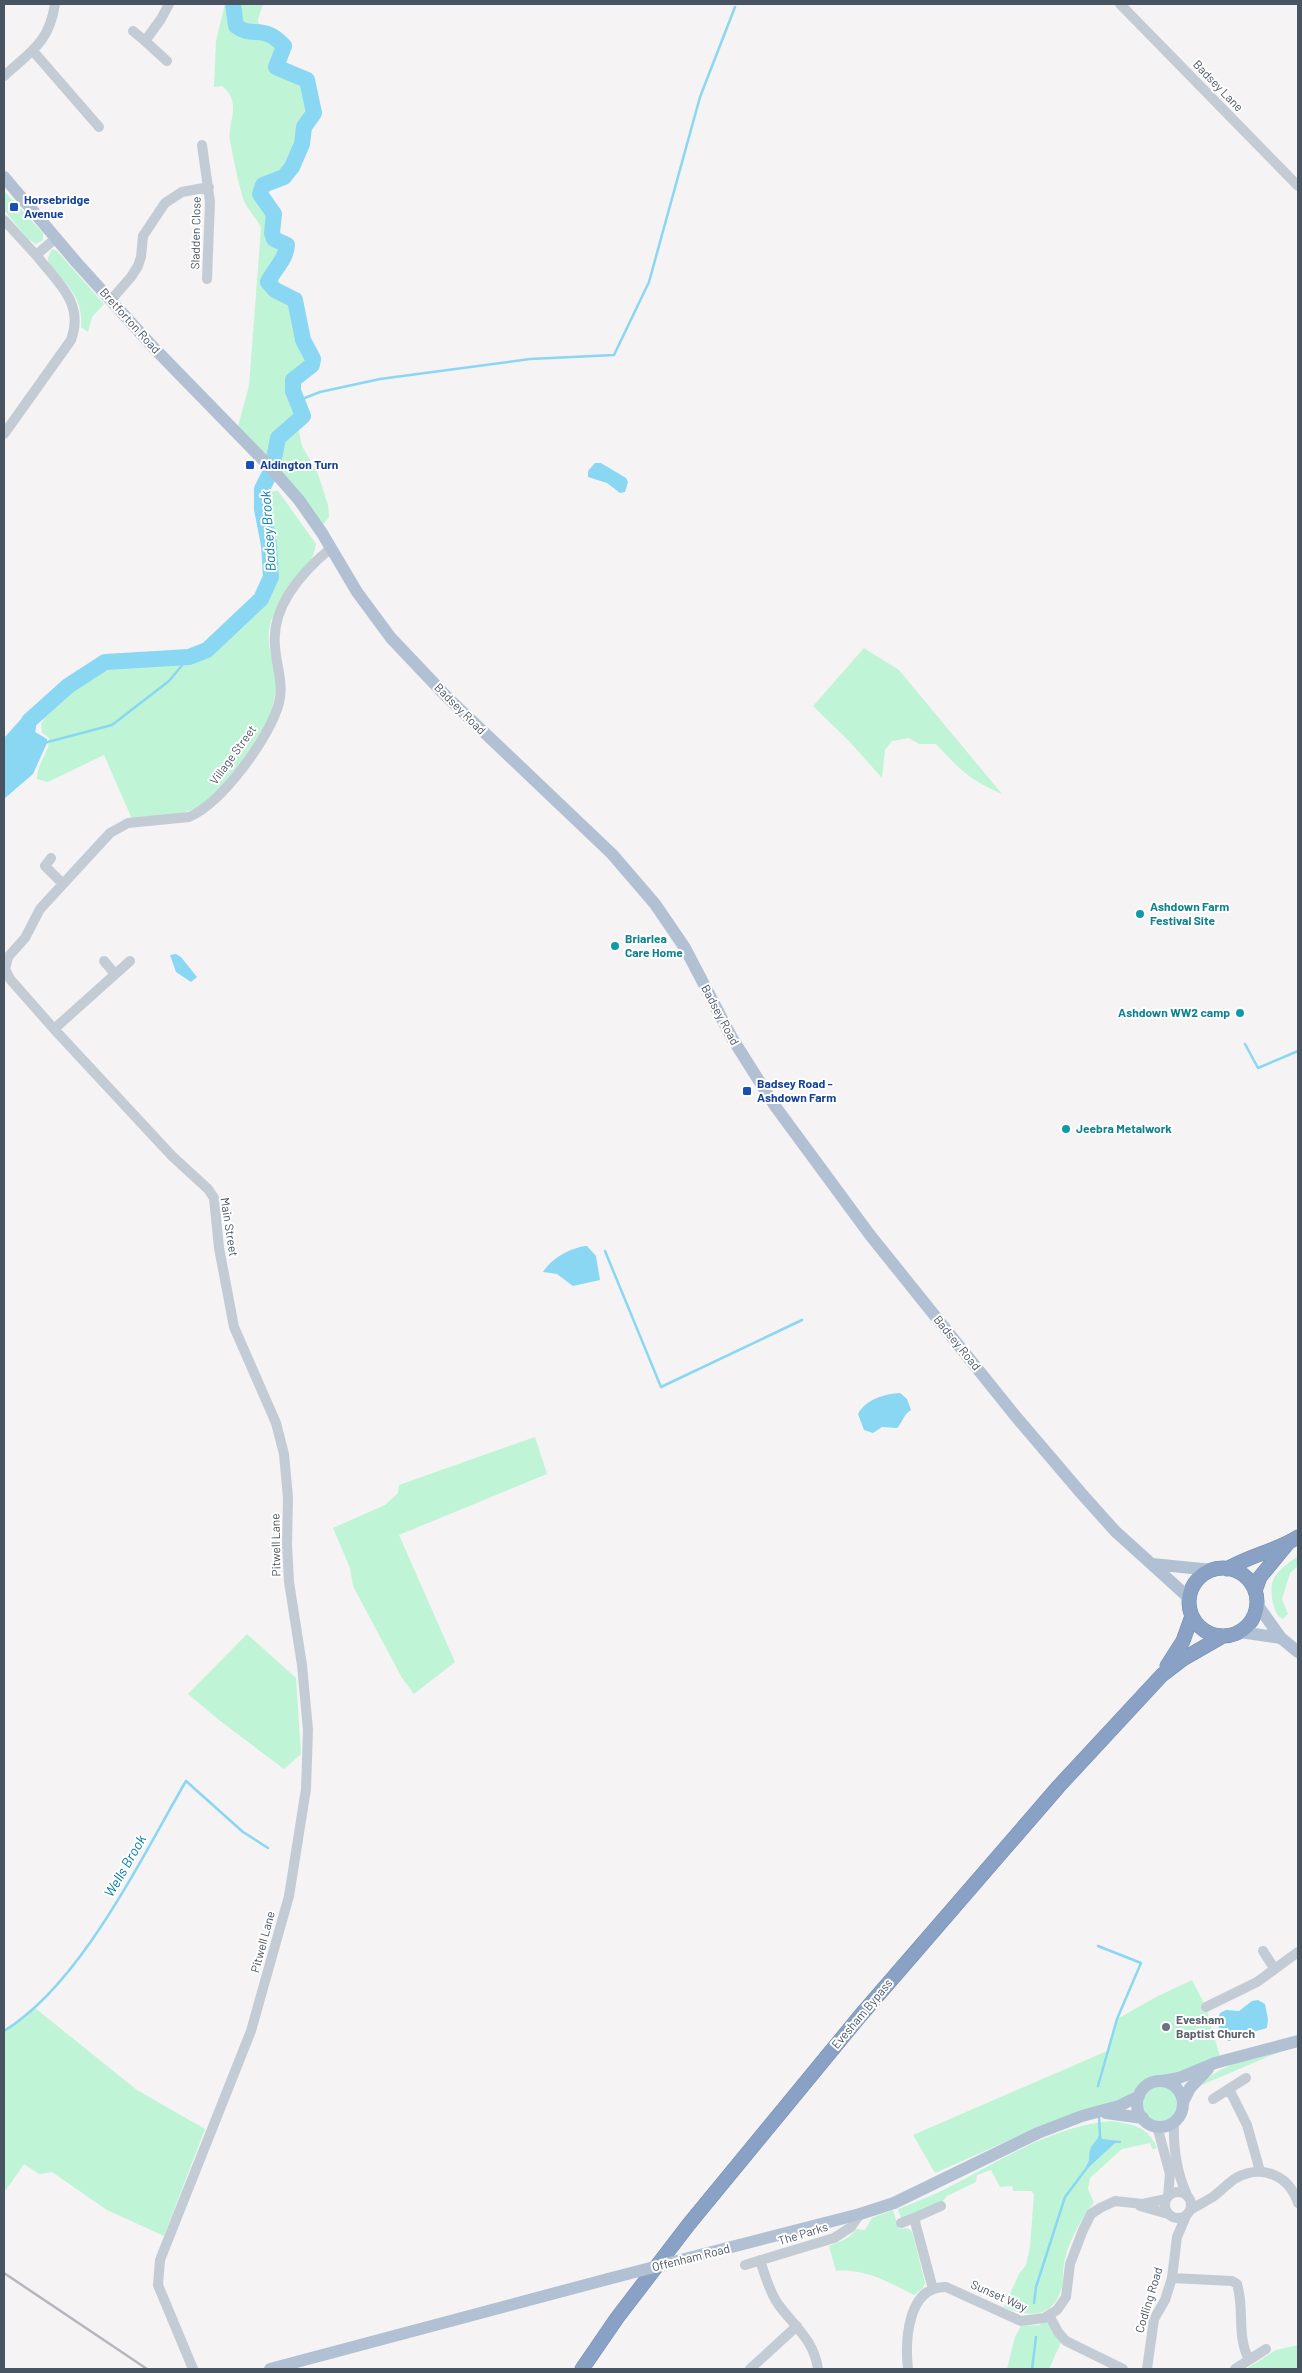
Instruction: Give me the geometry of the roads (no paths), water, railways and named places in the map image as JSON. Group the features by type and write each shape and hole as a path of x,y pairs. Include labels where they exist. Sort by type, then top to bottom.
{"highway":[{"path":"1228,1569 1242,1560 1293,1540"},
{"path":"1255,1597 1244,1576 1228,1569 1212,1570 1196,1581 1189,1598 1192,1616 1204,1630 1223,1636 1240,1632 1251,1619 1260,1577 1293,1540"},
{"name":"Evesham Bypass","path":"1162,1675 1183,1641 1192,1616"},
{"name":"Evesham Bypass","path":"582,2369 617,2318 689,2224 860,2016 1059,1786 1162,1675 1183,1659 1223,1636"}],"main road":[{"name":"Bretforton Road","path":"4,177 111,300 280,478"},
{"name":"Badsey Road","path":"280,478 299,500 357,592 391,638 447,697 612,854 655,904 685,948 732,1038 770,1098 870,1235 1034,1438 1115,1531 1189,1598"},
{"path":"1152,1564 1212,1570"},
{"path":"1255,1597 1281,1638 1298,1652"},
{"path":"1240,1632 1281,1638"},
{"path":"1215,2062 1190,2088 1183,2102 1181,2113 1174,2122 1157,2126 1143,2118 1138,2104 1139,2096 1148,2085 1179,2078 1215,2062 1298,2041"},
{"path":"1163,2081 1177,2088 1183,2102"},
{"name":"Offenham Road","path":"270,2369 860,2214 914,2194 1038,2132 1119,2106 1139,2096"},
{"name":"Offenham Road","path":"1099,2112 1143,2118"}],"street":[{"path":"4,76 32,51 47,34 55,4"},
{"path":"145,41 169,4"},
{"name":"Badsey Lane","path":"1120,4 1298,186"},
{"path":"133,30 167,61"},
{"path":"32,51 99,126"},
{"name":"Sladden Close","path":"202,145 209,187 208,279"},
{"name":"Sladden Close","path":"111,300 138,266 143,236 165,203 182,192 209,187"},
{"path":"4,220 36,255 71,300 75,312 75,329 64,349 4,434"},
{"path":"36,255 56,238"},
{"name":"Village Street","path":"4,969 8,958 25,938 40,909 96,847 118,828 128,823 189,817 211,804 235,777 271,725 279,701 280,675 274,647 276,621 286,599 300,579 331,548"},
{"path":"51,858 45,866 63,884"},
{"path":"104,961 116,974"},
{"path":"54,1029 130,961"},
{"name":"Main Street","path":"4,969 10,979 54,1029 172,1156 208,1189 214,1198 219,1248 234,1327 243,1352 276,1423 284,1454 288,1498"},
{"name":"Pitwell Lane","path":"193,2369 158,2285 160,2260 251,2031 289,1896 306,1788 308,1730 302,1665 289,1582 287,1544 288,1498"},
{"path":"1263,1951 1274,1968"},
{"path":"1206,2007 1239,1992 1298,1952"},
{"path":"1213,2099 1246,2078"},
{"path":"1228,2089 1247,2125 1260,2171"},
{"path":"1174,2122 1173,2143 1178,2176 1188,2196 1188,2213"},
{"path":"1157,2126 1170,2174 1164,2207 1169,2215"},
{"path":"1130,2202 1178,2218 1218,2193 1236,2178 1260,2171 1282,2179 1291,2188 1298,2204"},
{"path":"1123,2369 1066,2342 1049,2315 1062,2304 1066,2297 1070,2264 1082,2230 1091,2214 1106,2204 1130,2202 1143,2204 1167,2197 1179,2191 1188,2196 1218,2193"},
{"path":"901,2223 941,2206"},
{"name":"Codling Road","path":"1146,2369 1154,2319 1165,2300 1172,2278 1177,2237 1188,2213"},
{"name":"The Parks","path":"745,2265 834,2238 851,2227 860,2214"},
{"name":"Codling Road","path":"1169,2215 1177,2237"},
{"path":"908,2369 906,2334 922,2298 933,2289 914,2218"},
{"path":"760,2260 771,2293 814,2350 818,2369"},
{"path":"1172,2278 1232,2281 1237,2284 1240,2292 1241,2342 1249,2360"},
{"name":"Sunset Way","path":"933,2289 946,2287 956,2290 1021,2321 1044,2318 1049,2315"},
{"path":"750,2369 797,2326"},
{"path":"1235,2369 1266,2349"}],"water":[{"path":"595,463 601,463 626,478 628,482 625,492 620,493 607,483 588,477 588,471"},
{"path":"22,718 36,724 35,732 47,739 47,743 33,774 4,799 4,738"},
{"path":"176,954 181,957 197,977 191,982 176,972 170,955"},
{"path":"587,1246 596,1256 600,1280 573,1286 557,1274 543,1272 562,1254"},
{"path":"900,1393 907,1399 911,1410 897,1428 882,1427 873,1433 864,1430 858,1414 861,1409 876,1398"},
{"path":"1258,2000 1265,2004 1268,2019 1267,2028 1235,2037 1230,2041 1226,2040 1219,2030 1220,2013 1226,2010 1239,2011 1252,2001"},
{"path":"1099,2134 1101,2134 1102,2139 1121,2141 1121,2143 1115,2143 1088,2168 1086,2166 1090,2150"}],"waterway":[{"name":"Badsey Brook","path":"4,767 14,759 25,741 29,721 68,686 105,662 189,657 207,650 261,599 271,577 269,545 262,509 262,489 272,469 278,438 303,416 293,391 293,380 312,365 313,359 303,340 295,300 275,290 268,282 282,260 287,245 274,239 272,233 274,214 260,194 263,185 284,177 292,167 302,144 304,127 314,113 307,80 276,67 284,46 270,35 242,30 236,26 233,4"},
{"path":"297,401 320,392 380,379 530,359 614,355 649,282 700,97 735,7"},
{"path":"44,743 112,725 169,681 189,657"},
{"path":"1245,1044 1258,1068 1298,1051"},
{"path":"605,1251 661,1387 802,1320"},
{"name":"Wells Brook","path":"4,2031 32,2010 58,1983 83,1952 129,1882 186,1781 243,1832 268,1848"},
{"path":"1098,1946 1141,1963 1117,2019 1098,2086"},
{"path":"1099,2116 1100,2135"},
{"path":"1034,2303 1036,2287 1065,2197 1089,2165"},
{"path":"1032,2369 1036,2337"}],"railway":[{"path":"4,2273 147,2369"}],"place":[{"name":"Horsebridge Avenue","path":"14,207"},
{"name":"Aldington Turn","path":"250,465"},
{"name":"Ashdown Farm Festival Site","path":"1140,914"},
{"name":"Briarlea Care Home","path":"615,946"},
{"name":"Ashdown WW2 camp","path":"1240,1013"},
{"name":"Badsey Road - Ashdown Farm","path":"747,1091"},
{"name":"Jeebra Metalwork","path":"1066,1129"},
{"name":"Evesham Baptist Church","path":"1166,2027"}]}
